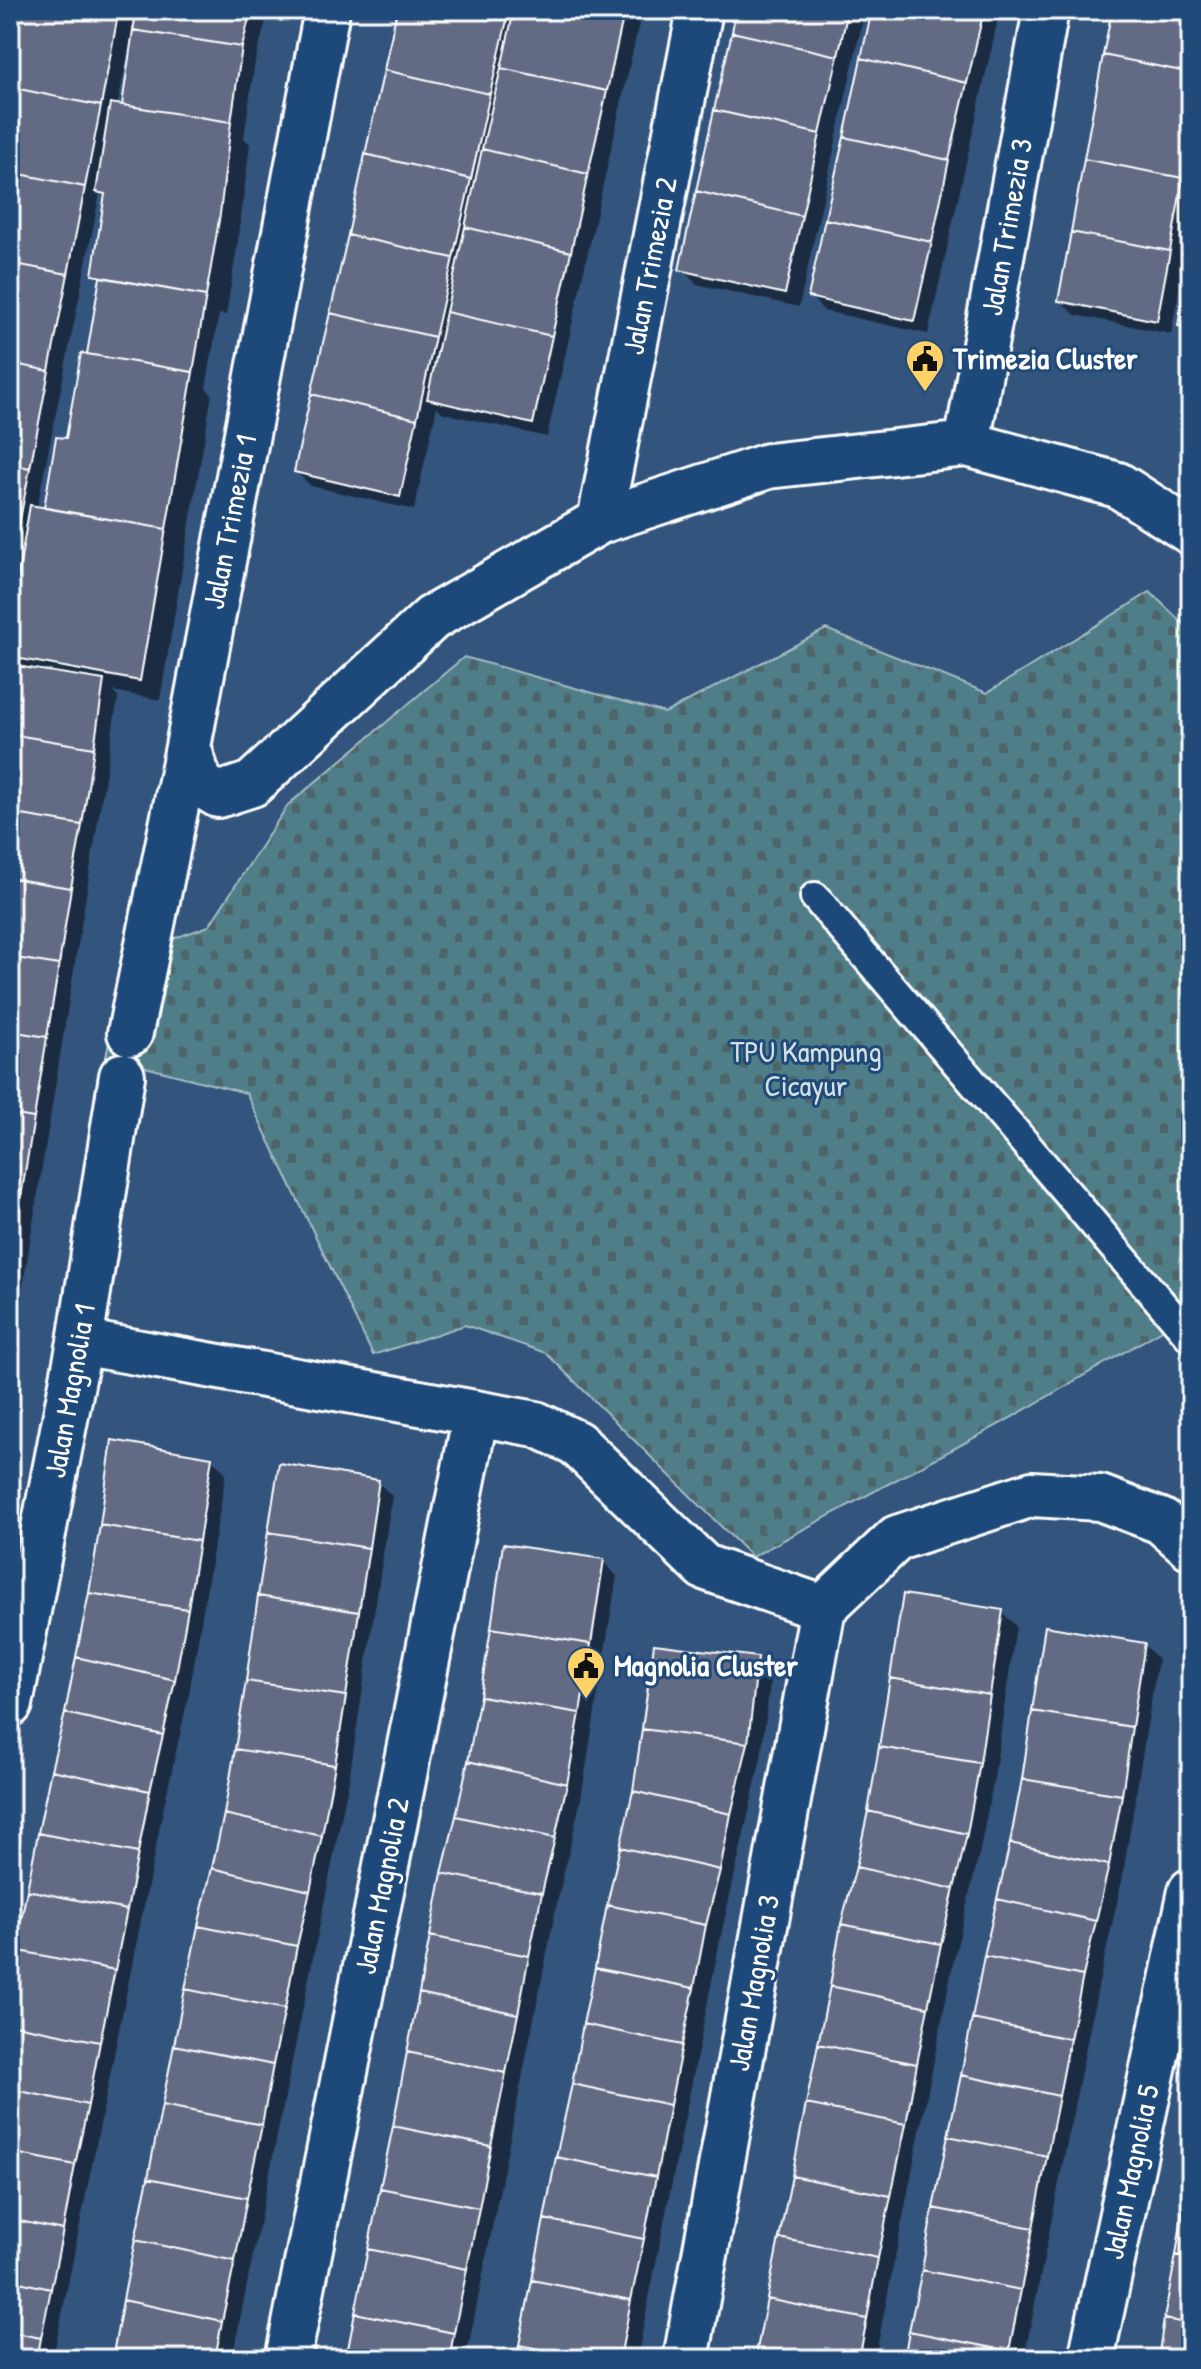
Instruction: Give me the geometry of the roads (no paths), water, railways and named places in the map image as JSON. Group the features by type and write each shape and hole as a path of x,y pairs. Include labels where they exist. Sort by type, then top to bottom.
{"street":[{"name":"Jalan Trimezia 1","path":"130,1033 188,747 327,10"},
{"name":"Jalan Trimezia 2","path":"600,521 700,10"},
{"name":"Jalan Trimezia 3","path":"967,444 1046,10"},
{"path":"188,747 200,784 218,795 252,784 432,618 600,521 768,466 967,444 1118,485 1191,532"},
{"name":"Jalan Magnolia 1","path":"10,1704 80,1342 122,1076"},
{"path":"80,1342 536,1424 576,1443 704,1567 823,1608 897,1538 1032,1494 1100,1498 1161,1521 1191,1547"},
{"name":"Jalan Magnolia 2","path":"288,2359 476,1413"},
{"name":"Jalan Magnolia 3","path":"686,2359 823,1608"},
{"name":"Jalan Magnolia 5","path":"1091,2359 1191,1891"}],"lane":[{"path":"815,897 1191,1338"}],"place":[{"name":"Trimezia Cluster","path":"925,393"},
{"name":"Magnolia Cluster","path":"586,1700"}],"park label":[{"name":"TPU Kampung Cicayur","path":"806,1069"}]}
